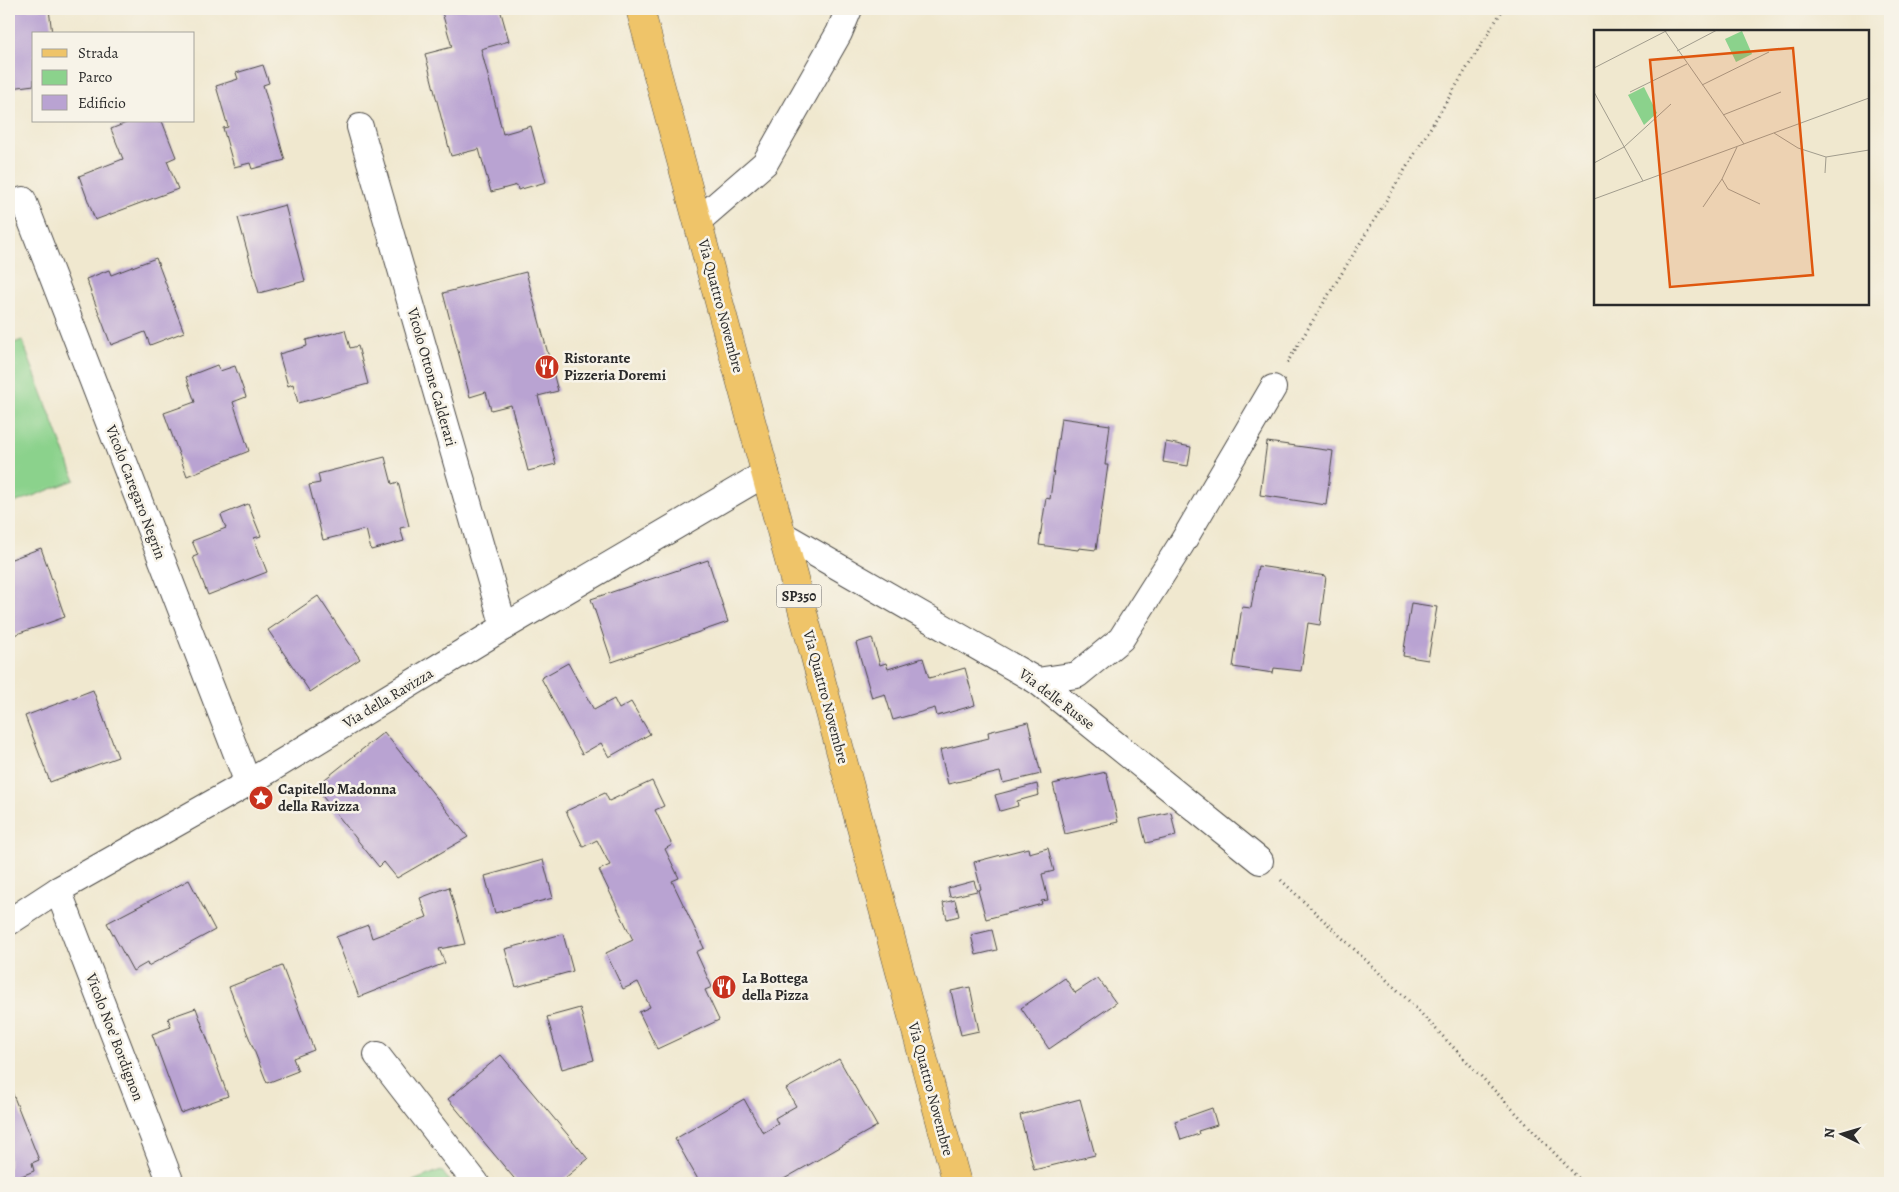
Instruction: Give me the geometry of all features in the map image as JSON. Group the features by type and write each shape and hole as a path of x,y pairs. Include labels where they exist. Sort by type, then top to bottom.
{"main road":[{"name":"Via Quattro Novembre","path":"640,9 957,1183"}],"street":[{"path":"698,221 765,163 838,33 849,9"},
{"name":"Vicolo Ottone Calderari","path":"360,128 504,627"},
{"name":"Vicolo Caregaro Negrin","path":"23,200 248,783"},
{"path":"1037,681 1077,675 1122,638 1182,543 1273,388"},
{"name":"Via della Ravizza","path":"9,922 58,890 248,783 504,627 766,473"},
{"name":"Via delle Russe","path":"783,534 1037,681 1260,861"},
{"name":"Vicolo Noe' Bordignon","path":"58,890 171,1183"},
{"path":"377,1055 476,1183"}],"path":[{"path":"1273,388 1503,9"},
{"path":"1260,861 1410,1002 1583,1183"}],"green space":[{"path":"22,340 75,480 9,505 9,345"},
{"path":"441,1170 451,1183 408,1183"}],"building":[{"path":"9,9 49,9 52,32 32,32 32,85 11,88"},
{"path":"441,9 500,9 509,41 481,49 503,134 531,126 546,182 518,190 517,185 491,192 479,149 451,156 425,54 452,47"},
{"path":"263,65 269,83 263,85 285,160 252,169 250,163 234,167 223,128 228,127 216,86 238,79 236,73"},
{"path":"128,122 162,122 176,157 167,161 178,189 95,220 79,176 123,159 111,129"},
{"path":"285,205 305,281 259,293 238,218"},
{"path":"156,258 184,332 150,345 145,332 111,345 86,279 109,270 111,275"},
{"path":"526,272 558,391 538,396 556,464 528,471 511,405 491,410 486,392 470,397 443,293"},
{"path":"345,330 350,348 358,346 368,384 298,403 293,384 288,386 279,354 307,346 306,340"},
{"path":"217,365 220,371 235,366 246,397 233,402 249,451 187,476 164,413 195,402 186,377"},
{"path":"1061,418 1110,425 1105,465 1108,465 1096,550 1079,548 1078,550 1039,545 1046,498 1050,499"},
{"path":"1166,442 1191,447 1188,466 1163,462"},
{"path":"1267,442 1333,451 1326,505 1260,495"},
{"path":"385,457 392,484 398,482 409,526 400,528 404,541 371,550 366,529 323,540 309,485 320,483 318,474"},
{"path":"248,504 261,536 254,538 267,572 208,595 193,557 198,555 192,541 226,528 221,515"},
{"path":"41,548 65,617 11,636 9,629 9,560"},
{"path":"708,560 728,622 612,662 591,599"},
{"path":"1258,566 1326,576 1320,625 1308,623 1301,671 1274,668 1273,673 1233,667 1242,607 1251,608"},
{"path":"318,596 360,659 310,692 268,630"},
{"path":"1411,603 1437,607 1428,660 1403,656"},
{"path":"872,638 880,665 886,663 888,669 923,658 929,678 965,668 975,705 937,716 935,708 893,720 885,694 872,698 856,643"},
{"path":"568,663 594,710 614,699 619,709 631,702 650,734 609,757 601,743 582,754 541,678"},
{"path":"93,690 118,757 50,782 25,716"},
{"path":"1028,722 1041,774 1003,783 1000,772 948,784 940,750 989,738 988,732"},
{"path":"384,732 468,837 397,878 384,862 379,867 315,787"},
{"path":"1106,772 1118,822 1065,834 1053,784"},
{"path":"652,781 664,806 655,810 672,845 665,849 679,878 672,881 704,948 696,952 712,987 705,990 719,1020 657,1049 639,1012 650,1007 638,982 623,989 606,953 633,940 599,870 610,865 597,840 583,847 566,811 605,793 609,801"},
{"path":"1037,784 1039,795 1017,801 1018,806 1000,811 995,795"},
{"path":"1171,812 1176,836 1146,843 1140,819"},
{"path":"1028,848 1029,853 1048,848 1054,871 1042,874 1048,900 1041,901 1042,904 986,919 978,890 981,889 974,862"},
{"path":"543,860 553,898 495,913 485,876"},
{"path":"189,880 215,930 148,966 147,963 133,971 107,923"},
{"path":"974,881 977,891 950,897 948,888"},
{"path":"449,887 465,944 439,949 445,963 359,997 336,937 368,925 372,938 427,917 420,898"},
{"path":"955,900 959,916 947,919 943,903"},
{"path":"992,930 997,950 976,955 971,935"},
{"path":"563,934 573,971 516,987 505,949"},
{"path":"282,966 314,1050 293,1058 298,1071 267,1083 229,987"},
{"path":"1065,978 1075,993 1098,978 1116,1003 1049,1049 1021,1008"},
{"path":"970,987 979,1031 961,1035 951,991"},
{"path":"196,1008 228,1096 181,1113 152,1034 171,1027 168,1018"},
{"path":"580,1008 594,1060 562,1069 547,1017"},
{"path":"501,1055 588,1159 559,1183 518,1183 448,1099"},
{"path":"839,1059 877,1126 777,1183 700,1183 675,1139 744,1099 763,1133 778,1124 775,1118 796,1106 786,1089"},
{"path":"12,1092 39,1160 32,1163 34,1171 9,1181 9,1094"},
{"path":"1080,1099 1095,1155 1034,1170 1020,1115"},
{"path":"1212,1108 1217,1125 1198,1131 1199,1134 1181,1140 1175,1121"}],"place":[{"name":"Ristorante Pizzeria Doremi","path":"547,367"},
{"name":"Capitello Madonna della Ravizza","path":"261,798"},
{"name":"La Bottega della Pizza","path":"724,987"}]}
